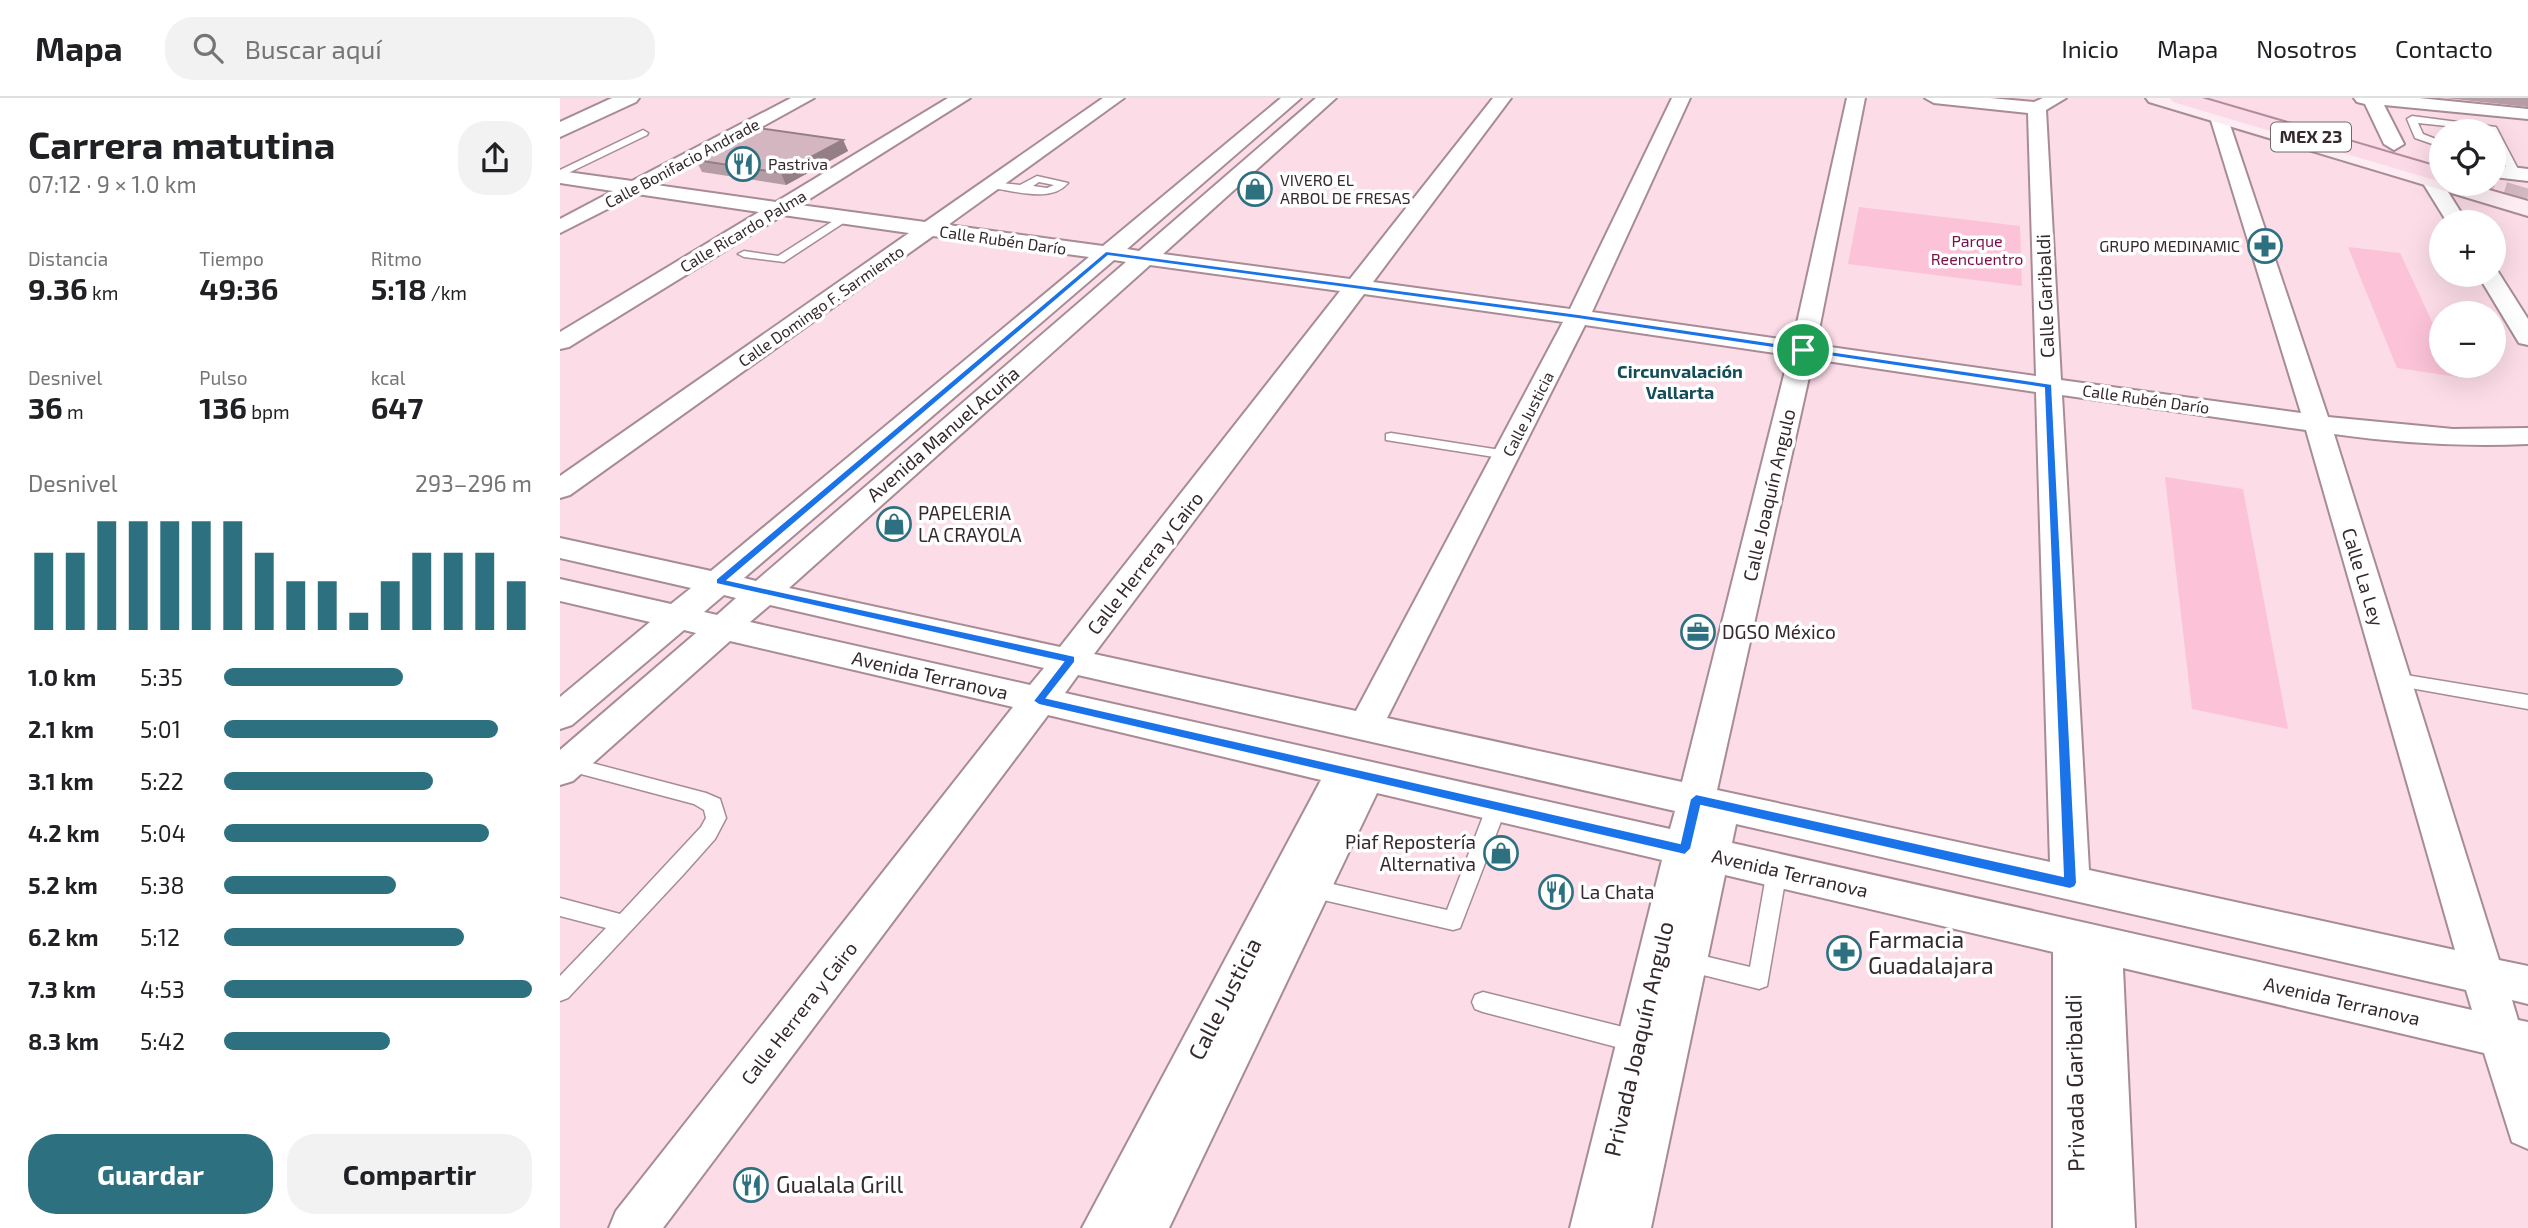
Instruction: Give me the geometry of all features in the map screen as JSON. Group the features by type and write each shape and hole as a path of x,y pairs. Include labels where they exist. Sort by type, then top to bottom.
{"main road":[{"path":"2156,98 2218,104 2429,154"},
{"name":"MEX 23","path":"2180,98 2429,175"},
{"path":"2218,104 2429,174"},
{"path":"2491,196 2528,209"}],"street":[{"path":"560,113 594,98"},
{"path":"560,130 629,98"},
{"name":"Calle Bonifacio Andrade","path":"560,227 805,98"},
{"name":"Calle Ricardo Palma","path":"560,342 961,98"},
{"name":"Calle Domingo F. Sarmiento","path":"560,489 1115,98"},
{"name":"Avenida Manuel Acuña","path":"560,716 1292,98"},
{"name":"Avenida Manuel Acuña","path":"564,767 1327,98"},
{"name":"Calle Herrera y Cairo","path":"634,1228 1502,98"},
{"name":"Calle Justicia","path":"1366,725 1578,316 1681,98"},
{"name":"Calle Joaquín Angulo","path":"1697,852 1856,98"},
{"path":"1934,98 2047,103"},
{"path":"2363,98 2441,102 2528,114"},
{"path":"2371,98 2394,144"},
{"name":"Calle Garibaldi","path":"2047,103 2049,386 2070,883"},
{"name":"Calle La Ley","path":"2218,104 2394,679 2516,986 2515,1041 2528,1126"},
{"name":"Calle Rubén Darío","path":"560,176 929,230 1578,316 2316,423 2443,436 2528,436"},
{"path":"2496,287 2528,338"},
{"path":"560,548 1366,725 2516,986"},
{"name":"Avenida Terranova","path":"560,590 2515,1041"},
{"name":"Calle Justicia","path":"1107,1228 1257,968 1355,773"},
{"name":"Privada Joaquín Angulo","path":"1594,1228 1652,1045 1697,852"},
{"name":"Privada Garibaldi","path":"2077,1228 2089,1037 2087,942"},
{"name":"Calle Justicia","path":"1144,1228 1257,968"},
{"name":"Privada Garibaldi","path":"2089,1037 2110,1228"},
{"name":"Privada Joaquín Angulo","path":"1627,1228 1652,1045"}],"lane":[{"path":"2429,120 2412,119 2418,136 2429,140"},
{"path":"560,176 643,133"},
{"path":"992,185 1022,188"},
{"path":"744,254 780,260 845,218"},
{"path":"1391,437 1507,455"},
{"path":"2394,679 2528,702"},
{"path":"560,991 708,833 716,818 713,805 699,798 564,767"},
{"path":"1299,885 1453,921 1497,806"},
{"path":"1672,958 1759,979 1777,870"},
{"path":"560,907 623,924"},
{"path":"1483,1002 1652,1045"}],"green space":[{"name":"Parque Reencuentro","path":"1859,207 2020,226 2022,286 1848,264"},
{"path":"2348,247 2400,253 2429,315 2429,373 2397,368"},
{"path":"2165,477 2243,489 2288,729 2192,709"}],"building":[{"path":"758,128 843,140 781,173 696,160"}],"tunnel":[{"path":"2506,195 2528,201"}],"place":[{"name":"Pastriva","path":"743,164"},
{"name":"VIVERO EL ARBOL DE FRESAS","path":"1255,189"},
{"name":"GRUPO MEDINAMIC","path":"2265,246"},
{"name":"PAPELERIA LA CRAYOLA","path":"894,524"},
{"name":"DGSO México","path":"1698,632"},
{"name":"Piaf Repostería Alternativa","path":"1501,853"},
{"name":"La Chata","path":"1556,892"},
{"name":"Farmacia Guadalajara","path":"1844,953"},
{"name":"Gualala Grill","path":"751,1185"}],"district":[{"name":"Circunvalación Vallarta","path":"1680,382"}],"route":[{"path":"1106,254 1578,316 1803,350 2049,386 2070,883 1696,799 1685,849 1039,701 1071,659 720,582 1106,254"}]}
